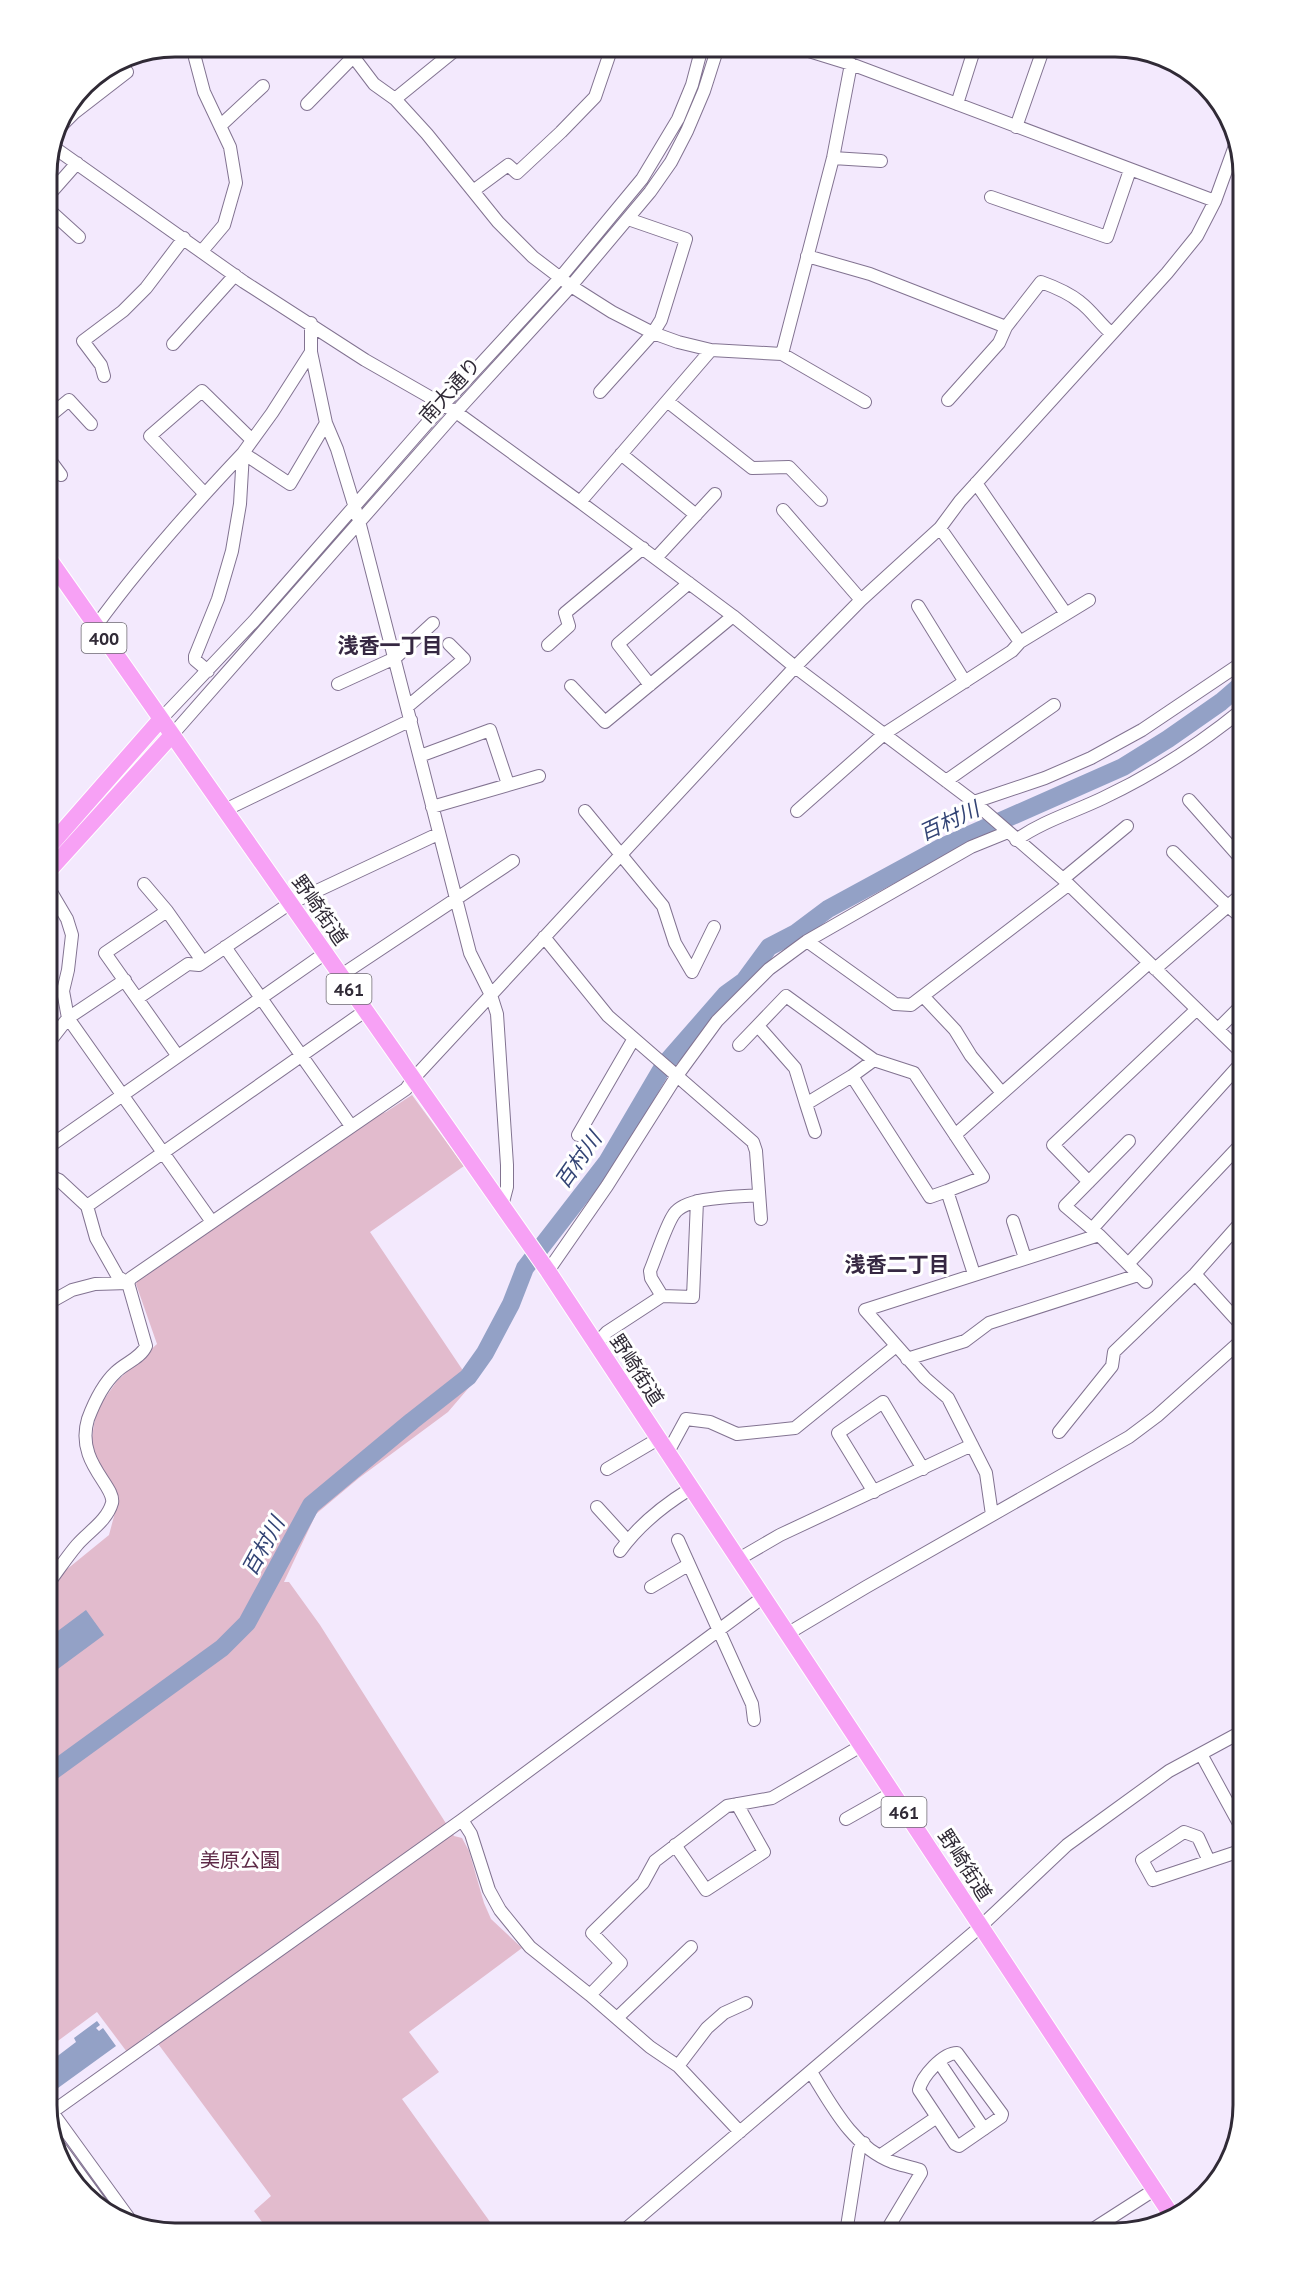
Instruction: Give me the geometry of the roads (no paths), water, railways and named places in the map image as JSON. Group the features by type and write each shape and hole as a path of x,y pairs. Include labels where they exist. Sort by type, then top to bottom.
{"highway":[{"name":"野崎街道","path":"57,570 545,1267 1166,2211"},
{"path":"57,831 162,719"},
{"path":"57,862 172,735"}],"street":[{"path":"195,57 204,92 230,147 236,183 225,225 202,251"},
{"path":"307,104 345,57"},
{"path":"353,57 374,84 395,99 427,134 512,236 533,257 571,286 612,312 653,333 711,350 782,354 865,402"},
{"path":"395,99 447,57"},
{"path":"474,191 508,165 517,173 561,132 595,97 609,57"},
{"name":"南大通り","path":"162,719 254,621 442,405 560,278 642,179 678,119 692,85 699,57"},
{"name":"南大通り","path":"172,735 628,219 671,162 704,92 715,57"},
{"path":"828,57 1215,201"},
{"path":"957,105 972,57"},
{"path":"1016,127 1040,57"},
{"path":"782,354 833,158 851,64"},
{"path":"76,112 127,72"},
{"path":"220,126 263,86"},
{"path":"60,151 235,275 365,360 456,412 733,616 795,667 979,806 1066,882 1233,1043"},
{"path":"128,1283 131,1278 406,1089 619,855 795,667 861,600 940,528 976,483 1167,273 1197,236 1215,201 1231,156"},
{"path":"833,158 881,161"},
{"path":"57,186 77,163"},
{"path":"991,196 1107,237 1130,170"},
{"path":"57,216 79,237"},
{"path":"600,392 653,333 661,320 686,239 628,219"},
{"path":"104,376 101,365 83,341 123,311 146,288 184,238"},
{"path":"807,256 870,274 1006,327"},
{"path":"173,344 235,275"},
{"path":"948,400 999,343 1006,327 1041,282 1059,289 1082,303 1111,333"},
{"path":"311,323 311,352 326,423 337,449 359,521 470,953 491,995 499,1030 507,1187 502,1206"},
{"path":"580,502 711,350"},
{"path":"96,626 120,592 243,453 311,352"},
{"path":"205,494 150,436 202,391 252,440"},
{"path":"57,410 69,400 91,424"},
{"path":"667,401 752,468 789,467 821,500"},
{"path":"243,453 290,484 326,423"},
{"path":"208,670 195,660 195,656 218,599 232,551 240,504 243,453"},
{"path":"621,454 696,515"},
{"path":"57,470 61,475"},
{"path":"976,483 1066,614"},
{"path":"656,558 715,494"},
{"path":"783,510 861,600"},
{"path":"940,528 1020,642"},
{"path":"548,645 569,626 565,613 643,548"},
{"path":"650,685 618,644 688,583"},
{"path":"797,811 884,734 1011,651 1020,642 1089,600"},
{"path":"918,606 965,682"},
{"path":"571,686 605,722 733,616"},
{"path":"338,684 395,658 433,623"},
{"path":"407,707 464,659 449,644"},
{"path":"979,806 1091,758 1142,730 1233,669"},
{"path":"946,781 1054,705"},
{"path":"545,1267 607,1186 676,1077 717,1021 769,969 807,941 971,847 1009,833 1030,830 1102,799 1169,763 1233,718"},
{"path":"225,810 411,720"},
{"path":"420,756 489,729 508,784"},
{"path":"432,807 539,776"},
{"path":"1189,800 1233,849"},
{"path":"585,811 663,906 675,944 692,972 714,927"},
{"path":"807,941 895,1005 911,1005 1066,882 1127,826"},
{"path":"138,998 188,964 203,963 289,904 438,834"},
{"path":"1173,852 1233,909"},
{"path":"340,976 513,861"},
{"path":"144,884 167,911 203,963"},
{"path":"955,1135 1152,966 1233,901"},
{"path":"57,902 67,919 72,935 63,992 68,1018 212,1222"},
{"path":"167,911 105,953 177,1055"},
{"path":"544,937 608,1016 753,1142 756,1152 761,1219"},
{"path":"225,947 351,1126"},
{"path":"57,1141 324,954"},
{"path":"57,1032 68,1018 125,980"},
{"path":"739,1045 786,996 874,1060 914,1073 983,1177 930,1197 852,1076"},
{"path":"923,996 955,1030 970,1056 1002,1093"},
{"path":"1089,1182 1053,1145 1197,1009"},
{"path":"87,1206 365,1011"},
{"path":"1218,1029 1233,1015"},
{"path":"758,1026 795,1068 815,1132"},
{"path":"578,1135 633,1040"},
{"path":"806,1104 874,1060"},
{"path":"992,1515 986,1473 948,1398 925,1378 864,1310 1025,1258 1095,1232 1233,1074"},
{"path":"907,1359 965,1341 989,1323 1142,1278 1065,1206 1129,1141"},
{"path":"1128,1264 1233,1154"},
{"path":"57,1179 87,1206 96,1238 118,1277 128,1283 146,1346 143,1352 115,1373 104,1386 88,1421 86,1435 88,1458 111,1495 112,1504 102,1520 77,1545 57,1571"},
{"path":"947,1191 974,1274"},
{"path":"662,1296 651,1278 650,1271 674,1214 685,1205 697,1202 759,1195"},
{"path":"595,1345 608,1332 662,1296 693,1297 697,1202"},
{"path":"1013,1221 1025,1258"},
{"path":"1059,1432 1112,1366 1114,1352 1195,1275 1233,1232"},
{"path":"1195,1275 1233,1315"},
{"path":"57,1298 72,1290 94,1284 128,1283"},
{"path":"667,1454 686,1419 710,1422 737,1434 795,1428 896,1346"},
{"path":"787,1634 1099,1456 1147,1424 1233,1349"},
{"path":"873,1492 838,1433 883,1402 923,1469"},
{"path":"607,1469 658,1439"},
{"path":"737,1560 780,1535 972,1445"},
{"path":"597,1507 623,1546 663,1506 690,1489"},
{"path":"678,1540 752,1704 754,1720"},
{"path":"651,1587 688,1565"},
{"path":"57,2105 462,1820 762,1598"},
{"path":"633,2223 980,1927 1067,1845 1169,1771 1233,1737"},
{"path":"590,1995 621,1963 592,1933 643,1883 655,1861 727,1806 772,1798 861,1746"},
{"path":"1201,1754 1233,1811"},
{"path":"846,1819 892,1793"},
{"path":"675,1845 706,1890 764,1852 737,1804"},
{"path":"462,1820 471,1834 489,1890 500,1910 530,1947 650,2047 678,2066 740,2132"},
{"path":"1209,1861 1198,1837 1184,1832 1142,1860 1153,1880 1233,1853"},
{"path":"616,2018 691,1947"},
{"path":"678,2066 707,2028 724,2013 746,2003"},
{"path":"953,2052 957,2053 1002,2114 1001,2117 959,2146 955,2144 919,2090 921,2083 939,2062 953,2052"},
{"path":"939,2062 984,2129"},
{"path":"811,2072 839,2117 864,2143 891,2161 920,2170 921,2173 891,2223"},
{"path":"881,2155 937,2117"},
{"path":"58,2124 124,2211"},
{"path":"848,2223 859,2150 864,2143"},
{"path":"76,2169 86,2183"},
{"path":"1104,2223 1154,2190"}],"water":[{"path":"86,1610 104,1635 57,1670 57,1632"},
{"path":"97,2021 100,2025 96,2028 99,2031 103,2028 116,2046 58,2088 57,2056 76,2042 74,2038"}],"waterway":[{"name":"百村川","path":"57,1768 222,1648 247,1623 311,1505 468,1377 485,1353 511,1304 525,1268 607,1162 664,1065 726,994 744,981 769,947 796,933 828,909 942,847 1123,767 1168,739 1233,692"}],"district":[{"name":"浅香一丁目","path":"390,645"},
{"name":"浅香二丁目","path":"897,1264"}],"park label":[{"name":"美原公園","path":"240,1860"}]}
